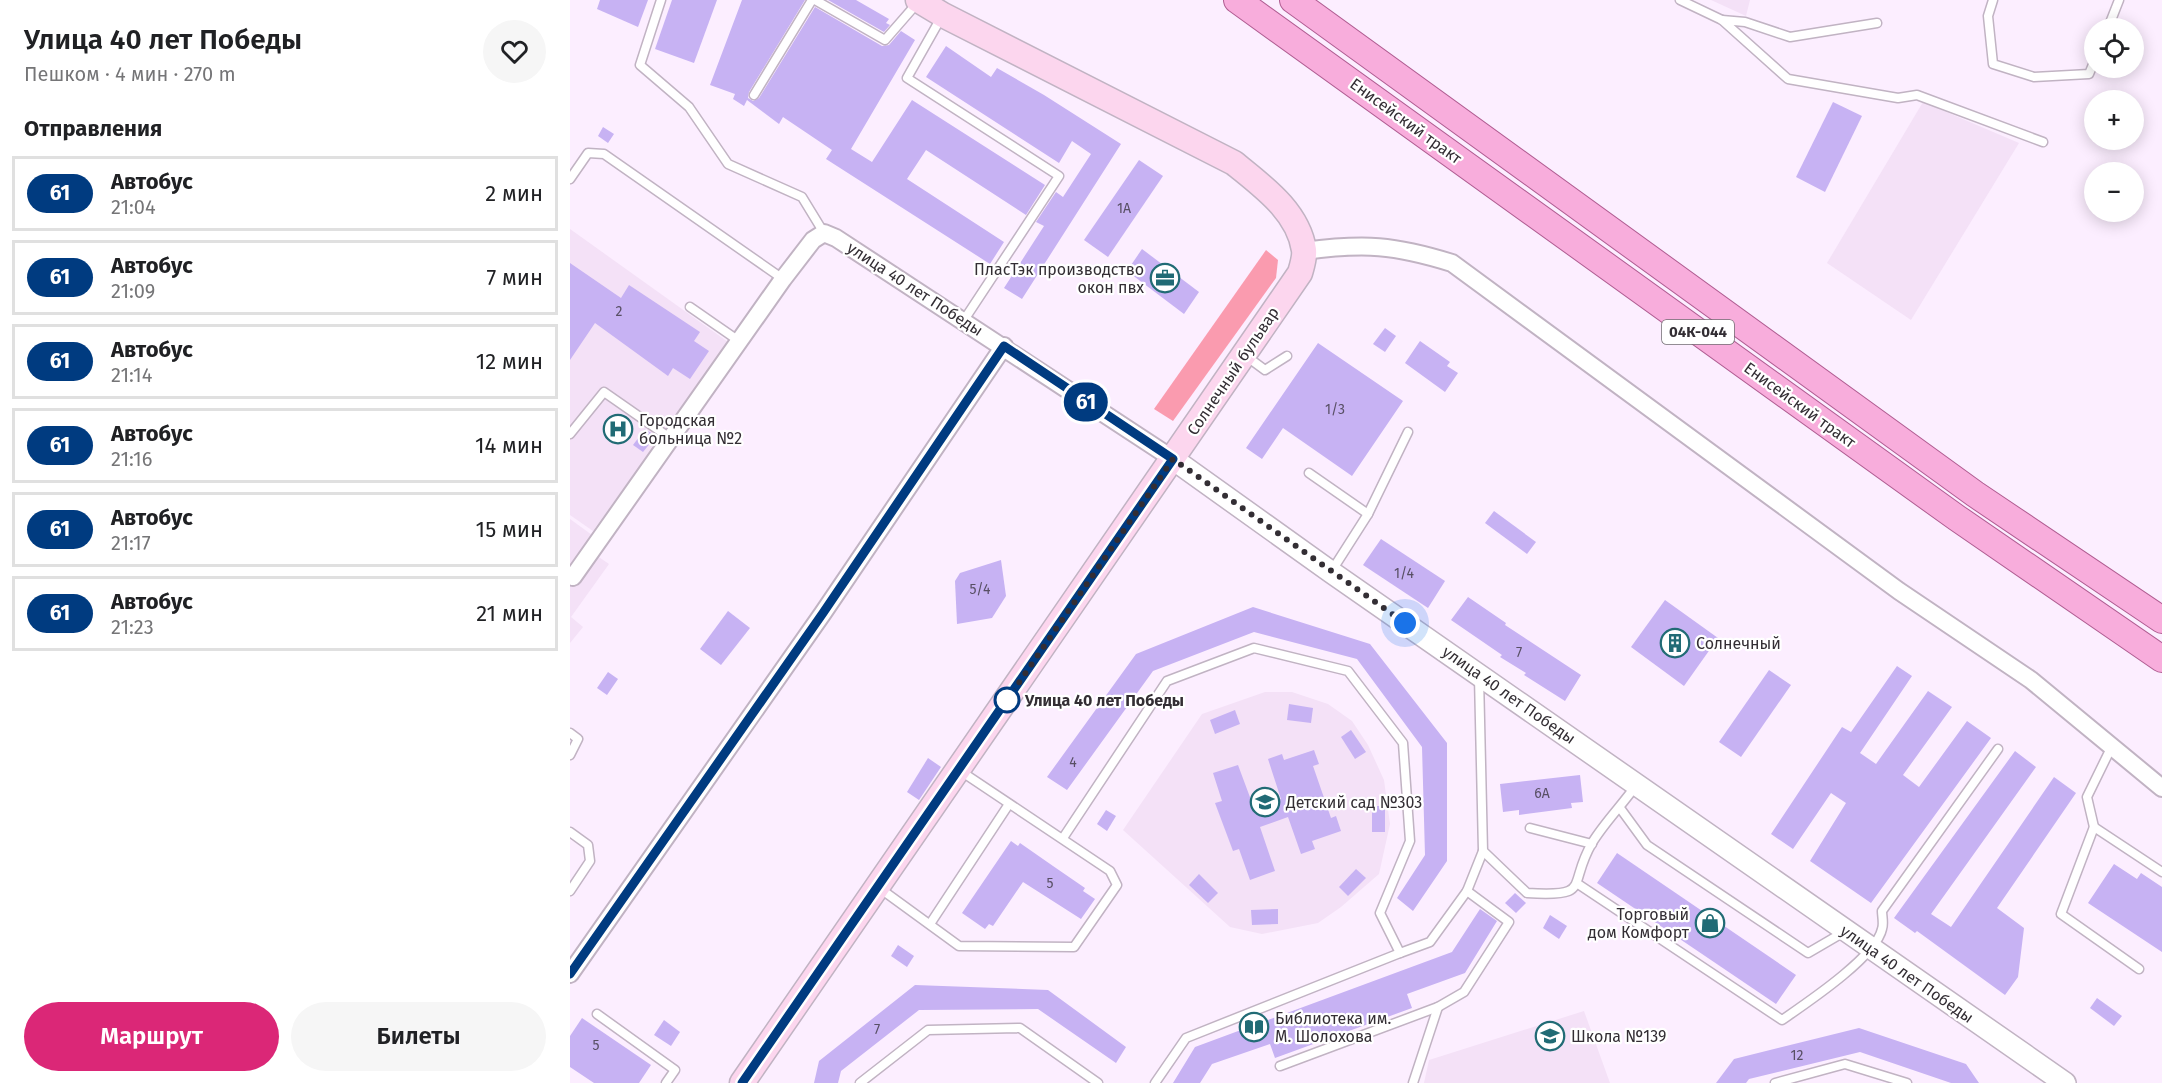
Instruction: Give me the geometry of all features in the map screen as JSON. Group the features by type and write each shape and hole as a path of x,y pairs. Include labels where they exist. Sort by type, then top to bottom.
{"main road":[{"name":"Енисейский тракт","path":"1237,0 1947,511 2162,659"},
{"name":"Енисейский тракт","path":"1293,0 1974,494 2162,620"},
{"path":"919,1 1234,163 1272,194 1295,222 1304,251"},
{"name":"Солнечный бульвар","path":"742,1083 876,885 958,770 1300,273 1304,251"}],"street":[{"path":"573,577 783,279 813,240 824,233"},
{"name":"улица 40 лет Победы","path":"824,233 836,238 964,320 1173,459 1331,572 2065,1083"},
{"path":"1304,251 1354,245 1407,249 1452,263 1899,591 2031,680 2162,788"},
{"path":"570,974 830,603 1004,346"}],"lane":[{"path":"661,0 640,65 689,107 728,164 802,197 824,233"},
{"path":"754,95 813,0 885,40 919,1"},
{"path":"1680,0 1722,20 1788,79 1898,99 1917,95 2043,142"},
{"path":"1993,0 1988,16 1993,64 2034,77 2084,74"},
{"path":"2112,18 2119,0"},
{"path":"943,15 907,78 1059,176 964,320"},
{"path":"1722,20 1745,22 1790,37 1877,23"},
{"path":"570,179 588,153 604,153 783,279"},
{"path":"690,307 739,341"},
{"path":"1244,354 1264,370 1287,356"},
{"path":"570,434 604,392 670,438"},
{"path":"1331,572 1368,514 1408,432"},
{"path":"1310,473 1368,514"},
{"path":"1063,838 1167,681 1254,648 1348,671 1403,743 1410,841 1380,913 1400,953"},
{"path":"1155,1083 1186,1038 1430,942 1467,891 1484,851 1479,674"},
{"path":"570,733 578,739 570,756"},
{"path":"2111,748 2087,797 2094,827 2061,914 2139,969"},
{"path":"1578,884 1782,1020 1833,986 1869,948 1882,930 1882,910 1998,749"},
{"path":"876,885 959,946 1074,948 1117,885 1110,871 958,770"},
{"path":"1484,851 1527,893 1561,895 1578,884 1592,844 1637,784"},
{"path":"930,924 1009,804"},
{"path":"1620,808 1647,845 1808,953 1845,931"},
{"path":"2094,827 2162,872"},
{"path":"1530,828 1592,844"},
{"path":"570,832 588,845 590,861 570,891"},
{"path":"1280,1066 1438,1007 1464,993 1509,922 1467,891"},
{"path":"1413,1083 1438,1007"},
{"path":"597,1014 675,1070 666,1083"},
{"path":"860,1083 928,1030 1020,1028 1098,1083"},
{"path":"1775,1083 1845,1064 1907,1083"}],"shaded area":[{"path":"1711,0 1750,0 1746,16"},
{"path":"1923,102 2019,143 1911,320 1827,263"},
{"name":"Городская больница №2","path":"570,229 728,342 593,531 570,515"},
{"path":"1266,250 1278,260 1276,278 1173,421 1154,409"},
{"path":"570,519 592,535 584,547 609,564 571,617 583,627 570,643"},
{"name":"Детский сад №303","path":"1265,692 1292,692 1328,704 1352,721 1368,745 1384,780 1390,824 1379,874 1341,907 1318,923 1262,934 1230,927 1123,830 1202,714"},
{"name":"Школа №139","path":"1584,1011 1610,1083 1424,1083 1429,1060"}],"building":[{"path":"600,0 648,0 638,27 597,9"},
{"path":"672,0 717,0 694,63 655,49"},
{"path":"742,0 805,0 749,92 748,98 753,101 759,98 815,7 882,46 889,45 901,31 915,40 851,149 872,162 912,100 1045,185 1026,215 926,150 907,179 1004,242 990,264 826,159 832,150 783,117 779,124 747,100 744,106 733,99 735,94 710,85"},
{"path":"828,0 856,0 889,19 886,23 890,25 884,32"},
{"path":"946,46 991,77 997,68 1121,144 1022,299 1004,288 1044,226 1036,222 1056,192 1063,197 1091,154 1072,141 1059,163 926,77"},
{"path":"1833,102 1862,116 1825,192 1796,177"},
{"path":"603,127 614,134 608,143 598,136"},
{"path":"1139,160 1163,176 1108,257 1084,240"},
{"path":"1142,249 1199,292 1184,314 1127,271"},
{"path":"570,263 621,298 629,285 700,332 694,341 709,351 690,379 673,368 668,376 595,323 570,360"},
{"path":"1385,328 1396,336 1385,352 1373,344"},
{"path":"1420,341 1450,362 1447,366 1458,373 1445,392 1405,363"},
{"path":"1318,343 1403,401 1352,476 1283,428 1262,459 1246,448"},
{"path":"645,429 656,436 643,452 633,445"},
{"path":"1494,511 1536,542 1527,554 1485,523"},
{"path":"1381,539 1445,581 1428,608 1363,565"},
{"path":"1001,560 1006,596 992,618 957,624 955,581 960,573"},
{"path":"1468,597 1506,623 1505,625 1581,675 1565,701 1524,675 1526,673 1500,657 1502,655 1451,620"},
{"name":"Солнечный","path":"1665,600 1718,638 1684,686 1631,647"},
{"path":"1253,607 1370,644 1447,743 1447,861 1413,911 1397,898 1425,855 1422,747 1357,659 1254,632 1153,671 1067,790 1047,777 1136,654"},
{"path":"728,611 750,628 721,665 700,649"},
{"path":"1897,666 1912,676 1860,753 1876,764 1928,691 1952,707 1903,775 1919,787 1967,721 1991,738 1871,903 1810,861 1846,803 1831,793 1793,849 1771,834 1842,727 1851,732"},
{"path":"1769,670 1791,685 1741,757 1719,742"},
{"path":"608,672 618,679 607,695 597,688"},
{"path":"1289,704 1313,708 1311,723 1287,720"},
{"path":"1235,710 1240,724 1215,734 1210,720"},
{"path":"1351,730 1366,752 1355,759 1341,737"},
{"path":"1314,750 1319,764 1313,766 1331,818 1336,816 1341,831 1312,841 1315,849 1301,854 1288,817 1260,827 1275,871 1250,880 1239,849 1233,851 1215,803 1222,801 1213,773 1238,765 1254,808 1281,799 1268,759 1282,754 1284,760"},
{"path":"2015,751 2036,767 1931,914 1951,927 2054,777 2076,793 1997,908 2024,928 2018,977 2005,995 1917,931 1915,933 1894,918"},
{"path":"928,758 941,767 919,800 907,792"},
{"path":"1580,775 1583,802 1571,803 1572,808 1519,815 1519,810 1503,812 1500,784"},
{"path":"1372,806 1385,806 1385,832 1372,832"},
{"path":"1106,810 1116,816 1107,831 1097,824"},
{"path":"1011,841 1018,846 1020,843 1085,888 1083,891 1095,899 1081,919 1023,882 993,926 989,924 985,929 962,913"},
{"path":"1617,853 1796,975 1776,1004 1597,883"},
{"path":"2114,864 2137,879 2141,873 2162,887 2162,952 2088,903"},
{"path":"1356,869 1366,878 1348,896 1339,887"},
{"path":"1199,874 1218,893 1208,903 1189,885"},
{"path":"1515,893 1526,903 1516,913 1505,903"},
{"path":"1278,909 1278,924 1252,925 1251,910"},
{"path":"1480,909 1497,921 1465,973 1407,994 1412,1008 1275,1058 1270,1044 1212,1064 1200,1083 1173,1083 1195,1047 1452,952"},
{"path":"1550,915 1567,926 1559,939 1543,928"},
{"path":"898,945 914,956 907,967 891,956"},
{"path":"915,985 1048,990 1126,1047 1116,1063 1038,1009 919,1010 841,1071 838,1083 814,1083 819,1061"},
{"path":"2097,998 2122,1016 2114,1026 2090,1008"},
{"path":"582,1018 651,1065 639,1083 594,1083 570,1067 570,1036"},
{"path":"664,1020 680,1032 671,1046 654,1035"},
{"path":"1859,1028 1966,1064 1979,1083 1951,1083 1860,1052 1749,1079 1746,1083 1716,1083 1734,1059"}],"bus line":[{"name":"61","path":"570,974 823,613 1004,346 1173,459 742,1083"}],"place":[{"name":"ПласТэк производство окон пвх","path":"1165,278"},
{"name":"Городская больница №2","path":"618,429"},
{"name":"Солнечный","path":"1675,643"},
{"name":"Улица 40 лет Победы","path":"1007,700"},
{"name":"Детский сад №303","path":"1265,802"},
{"name":"Торговый дом Комфорт","path":"1710,923"},
{"name":"Библиотека им. М. Шолохова","path":"1254,1027"},
{"name":"Школа №139","path":"1550,1036"}],"route":[{"path":"1007,700 1173,459 1405,623"}]}
